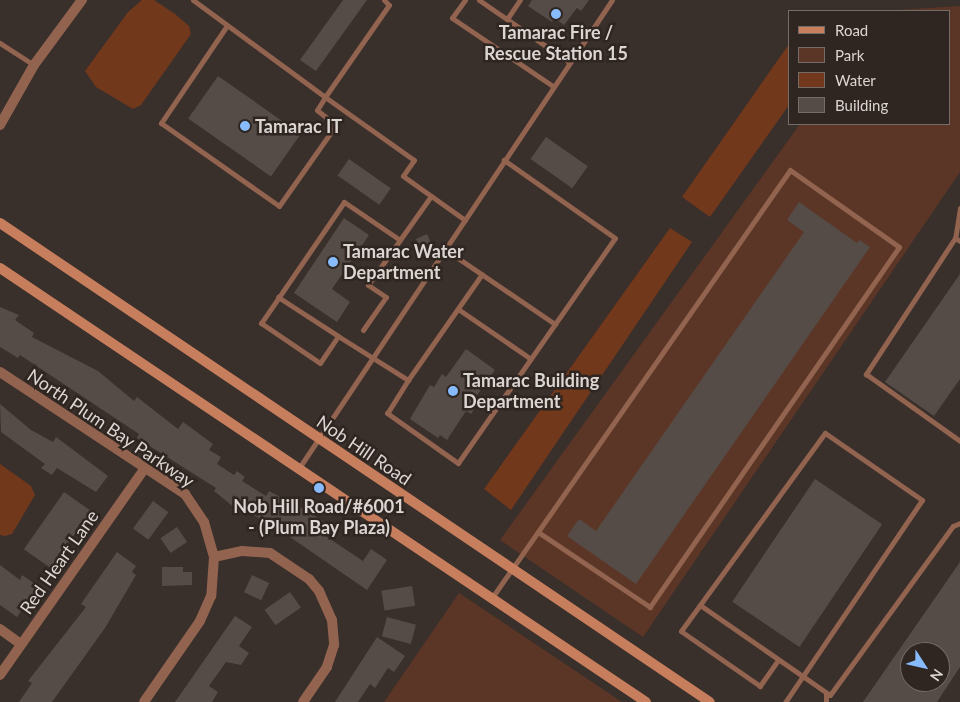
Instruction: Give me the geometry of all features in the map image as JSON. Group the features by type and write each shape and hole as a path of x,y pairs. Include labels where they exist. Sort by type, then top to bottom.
{"main road":[{"name":"Nob Hill Road","path":"0,223 710,702"},
{"path":"0,268 646,702"}],"street":[{"path":"0,124 9,103 34,65 82,0"},
{"path":"0,111 9,103"},
{"name":"North Plum Bay Parkway","path":"0,372 145,468 195,506 214,557 214,579 206,609 144,702"},
{"name":"Red Heart Lane","path":"0,675 145,468"},
{"path":"214,557 242,551 270,553 309,579 332,620 332,657 303,702"},
{"path":"0,629 21,644"}],"lane":[{"path":"192,0 226,27 414,160 403,176 465,220"},
{"path":"226,27 161,123 279,206 336,125 317,110 389,5 384,0"},
{"path":"465,0 452,18 552,86"},
{"path":"479,0 569,62"},
{"path":"507,19 520,0"},
{"path":"299,468 446,250 552,86 612,0"},
{"path":"0,42 34,65"},
{"path":"482,274 387,413 458,463 615,238 504,160"},
{"path":"491,599 790,170 899,247 650,607 538,532"},
{"path":"363,330 386,297 368,285 431,196"},
{"path":"338,336 320,363 261,323 344,202 400,240"},
{"path":"960,208 957,240 866,374 960,442"},
{"path":"446,250 555,324"},
{"path":"278,297 408,380"},
{"path":"458,309 531,359"},
{"path":"778,660 760,686 681,631 825,433 922,500 785,702"},
{"path":"700,605 826,693 833,693 953,526 960,523"},
{"path":"826,693 826,702"}],"green space":[{"path":"960,6 960,172 643,637 500,540 799,125 950,125 950,10 897,10"},
{"path":"459,593 622,702 384,702"}],"water":[{"path":"142,0 154,0 175,14 189,26 191,34 141,105 133,109 96,87 85,71 128,12"},
{"path":"788,45 788,106 710,217 682,197"},
{"path":"670,228 692,242 511,510 484,489"},
{"path":"0,464 31,486 35,495 12,534 5,536 0,535"}],"building":[{"path":"343,0 367,0 316,71 300,60"},
{"name":"Tamarac Fire / Rescue Station 15","path":"532,0 589,0 581,11 577,8 564,25 554,18 552,22 528,6"},
{"name":"Tamarac IT","path":"218,76 301,134 271,177 188,119"},
{"path":"546,137 588,166 572,188 531,159"},
{"path":"349,159 391,188 379,205 338,175"},
{"path":"799,202 857,243 859,240 870,247 636,584 567,536 579,519 596,531 804,232 787,220"},
{"name":"Tamarac Water Department","path":"344,218 369,235 332,289 350,302 337,322 294,293"},
{"path":"427,234 434,250 423,254 416,239"},
{"path":"960,274 960,379 934,416 885,382"},
{"path":"0,307 19,315 15,320 34,333 32,337 98,371 134,401 137,397 178,429 183,422 213,444 209,450 221,457 217,464 234,475 237,471 245,477 242,481 266,496 269,491 311,513 327,524 321,533 363,561 371,549 387,560 367,590 271,524 243,510 241,513 214,491 216,488 137,438 139,434 20,355 18,358 0,347"},
{"name":"Tamarac Building Department","path":"466,349 495,370 475,398 479,402 471,414 466,411 447,440 440,435 438,438 410,419 430,385 434,387 442,374 446,377"},
{"path":"0,404 31,430 53,442 56,437 108,476 96,492 57,468 52,475 41,468 45,464 1,432"},
{"path":"815,479 882,524 799,647 732,602"},
{"path":"64,492 91,511 51,568 24,549"},
{"path":"153,501 168,512 148,540 133,529"},
{"path":"177,527 187,542 170,553 160,538"},
{"path":"117,552 136,566 132,572 136,575 105,628 52,702 19,702 32,683 28,681 86,607 81,604"},
{"path":"960,562 960,667 950,682 950,642 905,642"},
{"path":"0,565 20,580 22,575 38,586 17,617 0,605"},
{"path":"162,567 183,567 183,572 192,572 192,585 162,586"},
{"path":"252,575 269,583 261,600 244,592"},
{"path":"412,586 415,606 385,611 381,591"},
{"path":"290,592 301,608 276,625 265,610"},
{"path":"235,616 252,627 239,646 249,653 241,665 226,662 209,686 218,692 212,702 175,702"},
{"path":"387,617 416,625 411,644 382,636"},
{"path":"377,637 405,656 394,672 388,668 375,688 370,684 358,702 335,702"},
{"path":"900,649 900,692 944,692 937,702 863,702"}],"place":[{"name":"Tamarac Fire / Rescue Station 15","path":"556,14"},
{"name":"Tamarac IT","path":"245,126"},
{"name":"Tamarac Water Department","path":"333,262"},
{"name":"Tamarac Building Department","path":"453,391"},
{"name":"Nob Hill Road/#6001 - (Plum Bay Plaza)","path":"319,488"}]}
